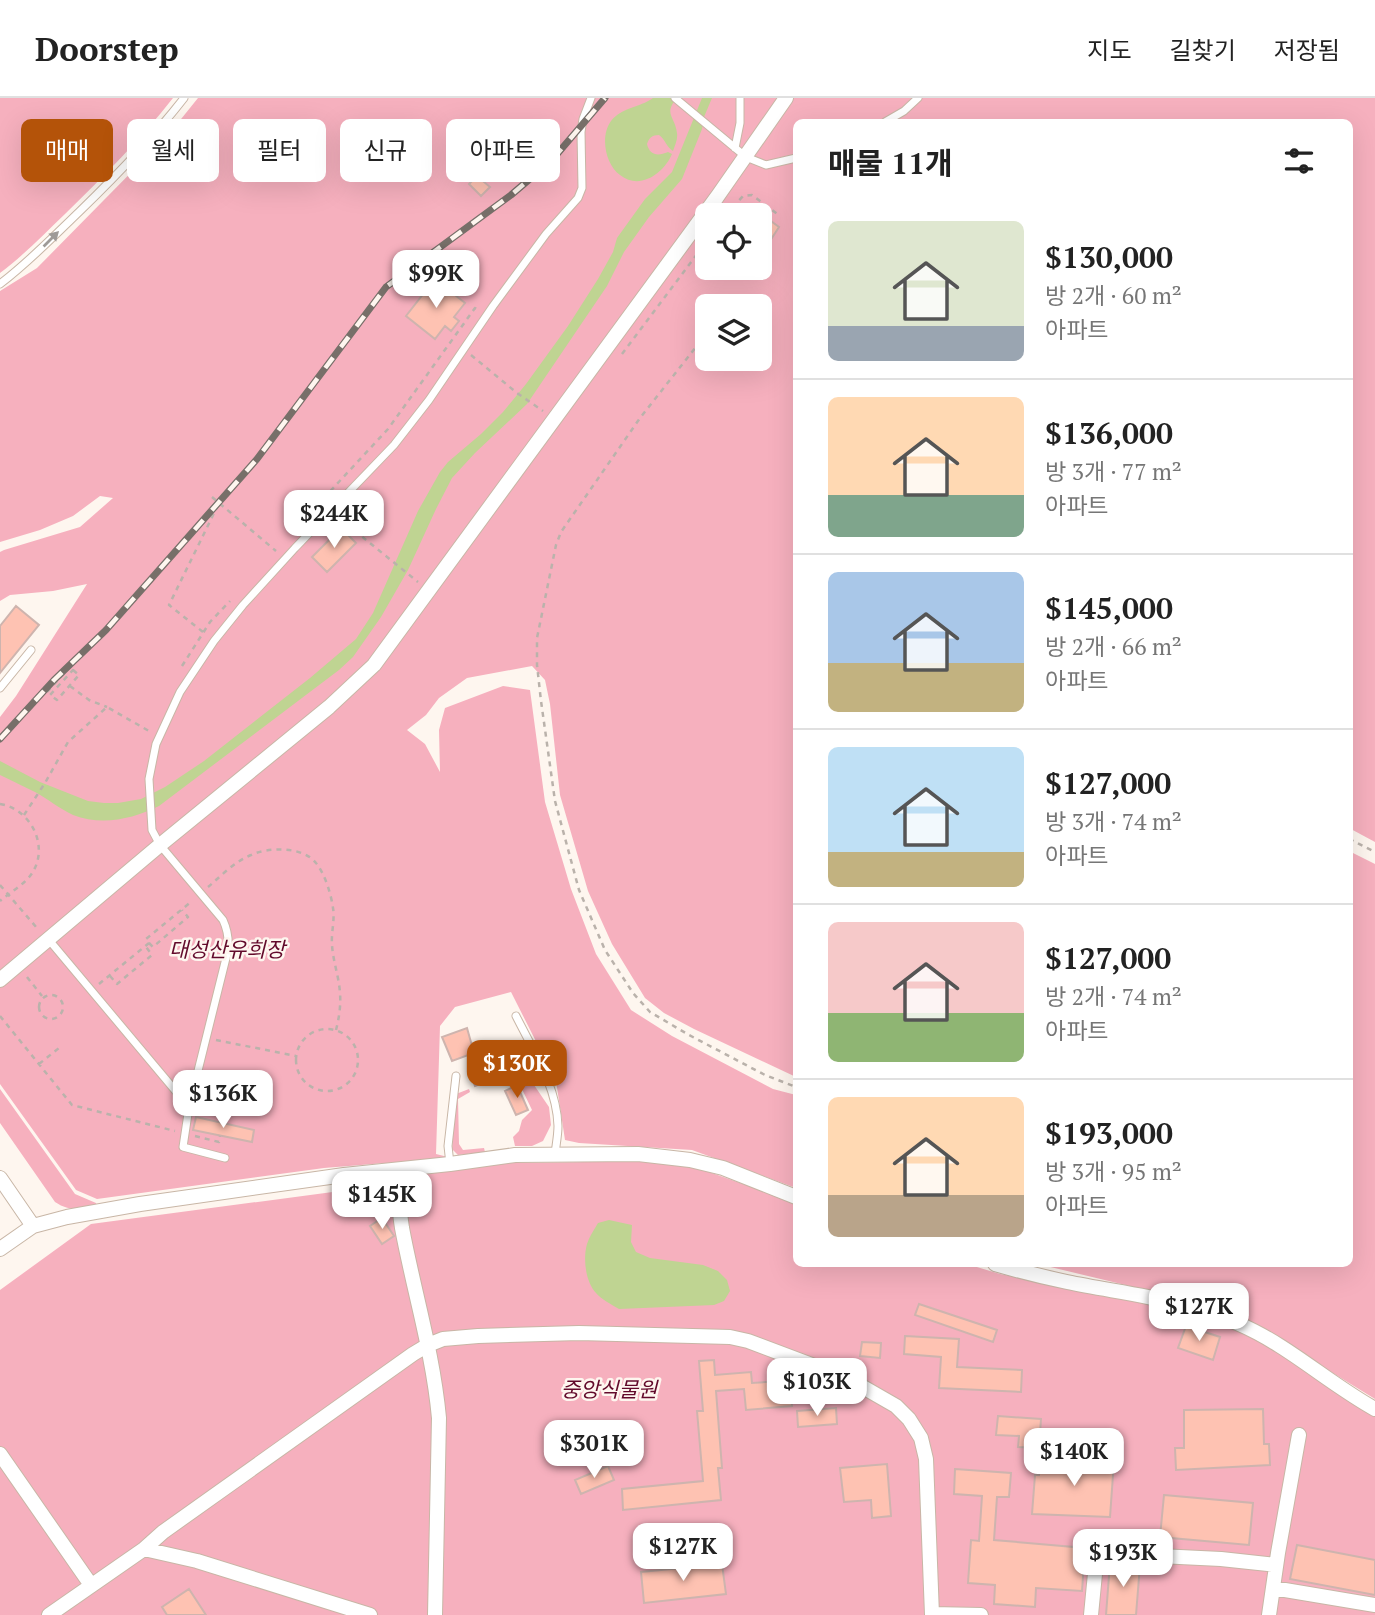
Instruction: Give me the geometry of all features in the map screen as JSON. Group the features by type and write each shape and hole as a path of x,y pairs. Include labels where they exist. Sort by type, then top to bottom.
{"street":[{"path":"0,980 329,708 374,665 741,153 786,98"},
{"path":"0,1249 33,1226 140,1203 515,1154 638,1154 690,1160 723,1168 793,1196"},
{"path":"396,1170 402,1226 428,1345 439,1418 435,1615"},
{"path":"0,1178 33,1226"},
{"path":"1006,1267 1070,1283 1181,1304 1231,1321 1269,1340 1375,1409"},
{"path":"49,1615 428,1345 443,1339 579,1333 730,1336 849,1379 896,1406 909,1419 921,1438 926,1459 932,1614 981,1615"},
{"path":"1269,1615 1299,1436"},
{"path":"0,1454 91,1585"},
{"path":"144,1549 197,1561 370,1615"},
{"path":"1091,1615 1097,1553 1221,1559 1276,1565"},
{"path":"1273,1588 1375,1605"}],"lane":[{"path":"0,284 27,263 103,188 184,98"},
{"path":"225,1158 183,1147 189,1107 229,938 223,920 160,845 152,830 149,794 151,760 180,692 214,641 243,605 330,510 394,445 539,244 578,198 582,188 581,132 591,98"},
{"path":"675,98 741,153 766,165 793,159"},
{"path":"740,98 741,153"},
{"path":"890,119 918,98"},
{"path":"0,688 31,650"},
{"path":"49,940 189,1107"},
{"path":"516,1016 553,1096 558,1124 555,1154"},
{"path":"450,1164 448,1146 456,1076"}],"path":[{"path":"737,203 743,196 752,195 763,203"},
{"path":"772,210 780,216"},
{"path":"451,341 542,411"},
{"path":"695,348 640,418 561,532 537,638 541,701 555,801 579,890 605,950 633,993 650,1012 689,1035 793,1086"},
{"path":"212,497 276,551"},
{"path":"203,632 169,605 219,503"},
{"path":"330,510 418,582"},
{"path":"72,669 79,675 69,686 57,700 49,693 72,669"},
{"path":"69,686 89,700 107,707 159,737"},
{"path":"24,815 68,742 107,707"},
{"path":"0,804 9,805 24,815 32,825 39,846 38,857 29,877 0,901"},
{"path":"1353,841 1375,852"},
{"path":"181,910 188,917 153,947 146,939 238,862 270,849 288,850 310,857 316,862 325,880 334,909 331,943 340,993 336,1030"},
{"path":"0,885 49,940"},
{"path":"91,991 149,943"},
{"path":"110,975 117,984 152,955 145,947"},
{"path":"27,977 43,997"},
{"path":"53,995 62,1002 62,1013 58,1017 48,1019 39,1012 39,1001 43,997 53,995"},
{"path":"0,1016 72,1105 219,1142 220,1136"},
{"path":"327,1029 336,1030 351,1040 359,1056 359,1065 351,1081 344,1087 327,1092 310,1087 303,1081 298,1073 296,1056 303,1040 310,1034 327,1029"},
{"path":"206,1038 296,1056"},
{"path":"39,1064 59,1048"}],"green space":[{"path":"0,98 173,98 156,119 127,119 127,151 113,166 113,119 21,119 21,182 97,182 34,244 0,273"},
{"path":"198,98 1375,98 1375,842 1353,830 1353,119 793,119 793,1076 694,1029 664,1013 645,998 612,944 588,891 560,795 545,680 532,666 467,678 439,698 426,715 407,730 425,744 440,772 439,730 445,708 503,686 530,690 545,802 571,889 596,954 631,1010 672,1036 773,1089 793,1094 793,1187 692,1150 565,1140 556,1081 511,992 455,1007 440,1026 436,1154 456,1159 518,1163 650,1161 698,1168 793,1202 793,1267 977,1267 1216,1321 1264,1343 1375,1416 1375,1615 0,1615 0,1290 91,1224 385,1185 385,1163 324,1168 97,1199 76,1190 0,1084 0,717 87,584 53,591 10,595 0,601 0,552 80,527 113,498 100,496 73,516 40,530 0,542 0,291 37,268 127,177 127,182 219,182 219,119 181,119"},
{"path":"1353,853 1375,864 1375,1399 1281,1341 1213,1306 1050,1267 1353,1267"},
{"path":"532,1082 549,1107 551,1125 543,1141 532,1146 515,1146 513,1137 519,1131 522,1120 532,1110 520,1085"},
{"path":"0,1089 75,1194 96,1203 97,1207 70,1209 55,1202 0,1123"},
{"path":"469,1089 470,1092 458,1099 459,1144 463,1150 484,1148 485,1152 458,1155 452,1149 456,1094"}],"shaded area":[{"path":"653,98 677,98 670,112 676,127 676,142 673,151 659,135 651,137 647,144 650,151 655,154 672,154 657,173 650,178 635,181 620,175 611,164 606,150 606,134 615,116"},
{"path":"702,98 712,98 682,179 649,217 624,252 607,286 527,404 452,478 408,570 381,617 353,657 159,806 139,814 117,820 95,820 73,815 0,775 0,761 40,782 88,801 118,803 141,799 165,787 204,761 356,639 373,613 418,511 440,472 503,412 568,326 598,279 613,252 617,238 645,199 672,172"},
{"path":"609,1220 632,1225 631,1242 636,1252 650,1258 703,1265 718,1271 727,1280 730,1291 724,1301 714,1305 619,1309 604,1300 589,1282 585,1256 588,1241 598,1223"}],"building":[{"path":"484,182 490,187 481,196 469,184"},
{"path":"772,222 779,227 772,238"},
{"path":"435,279 465,303 454,317 459,321 451,331 445,326 435,339 406,316"},
{"path":"341,528 356,543 327,572 312,557"},
{"path":"16,606 39,625 0,673 0,626"},
{"path":"467,1028 474,1053 452,1061 442,1037"},
{"path":"484,1067 489,1081 475,1086 470,1072"},
{"path":"517,1085 528,1110 516,1115 505,1091"},
{"path":"196,1117 254,1130 252,1142 193,1130"},
{"path":"382,1218 394,1236 382,1244 370,1226"},
{"path":"919,1304 997,1330 993,1342 915,1315"},
{"path":"1186,1326 1220,1337 1213,1360 1178,1348"},
{"path":"905,1336 959,1339 957,1367 1022,1370 1021,1392 939,1388 941,1357 904,1354"},
{"path":"862,1342 881,1343 880,1358 860,1356"},
{"path":"714,1360 715,1375 751,1372 752,1383 781,1381 782,1389 790,1388 792,1406 746,1410 744,1389 716,1391 722,1468 718,1468 721,1500 623,1510 622,1489 703,1481 697,1411 703,1411 699,1361"},
{"path":"836,1408 837,1424 798,1427 797,1411"},
{"path":"1263,1409 1264,1444 1269,1444 1270,1465 1176,1470 1175,1448 1184,1448 1184,1410"},
{"path":"998,1416 1041,1419 1039,1448 1018,1447 1019,1436 996,1435"},
{"path":"1041,1457 1114,1461 1110,1517 1032,1514 1035,1475 1039,1475"},
{"path":"887,1464 891,1516 872,1518 871,1500 844,1502 840,1468"},
{"path":"608,1466 614,1480 581,1494 575,1480"},
{"path":"955,1469 1011,1473 1009,1497 997,1497 994,1540 1085,1548 1082,1591 1036,1588 1035,1607 994,1604 995,1585 968,1583 971,1540 979,1541 982,1496 954,1494"},
{"path":"1164,1495 1253,1503 1249,1545 1160,1537"},
{"path":"1297,1545 1375,1560 1375,1595 1290,1579"},
{"path":"1110,1563 1140,1565 1136,1615 1106,1615"},
{"path":"722,1564 726,1594 644,1603 641,1572"},
{"path":"189,1589 206,1615 167,1615 162,1607"}],"railway":[{"path":"0,739 54,680 106,630 257,459 386,287 511,195 552,160 605,98"}],"park label":[{"name":"대성산유희장","path":"227,950"},
{"name":"중앙식물원","path":"609,1390"}]}
